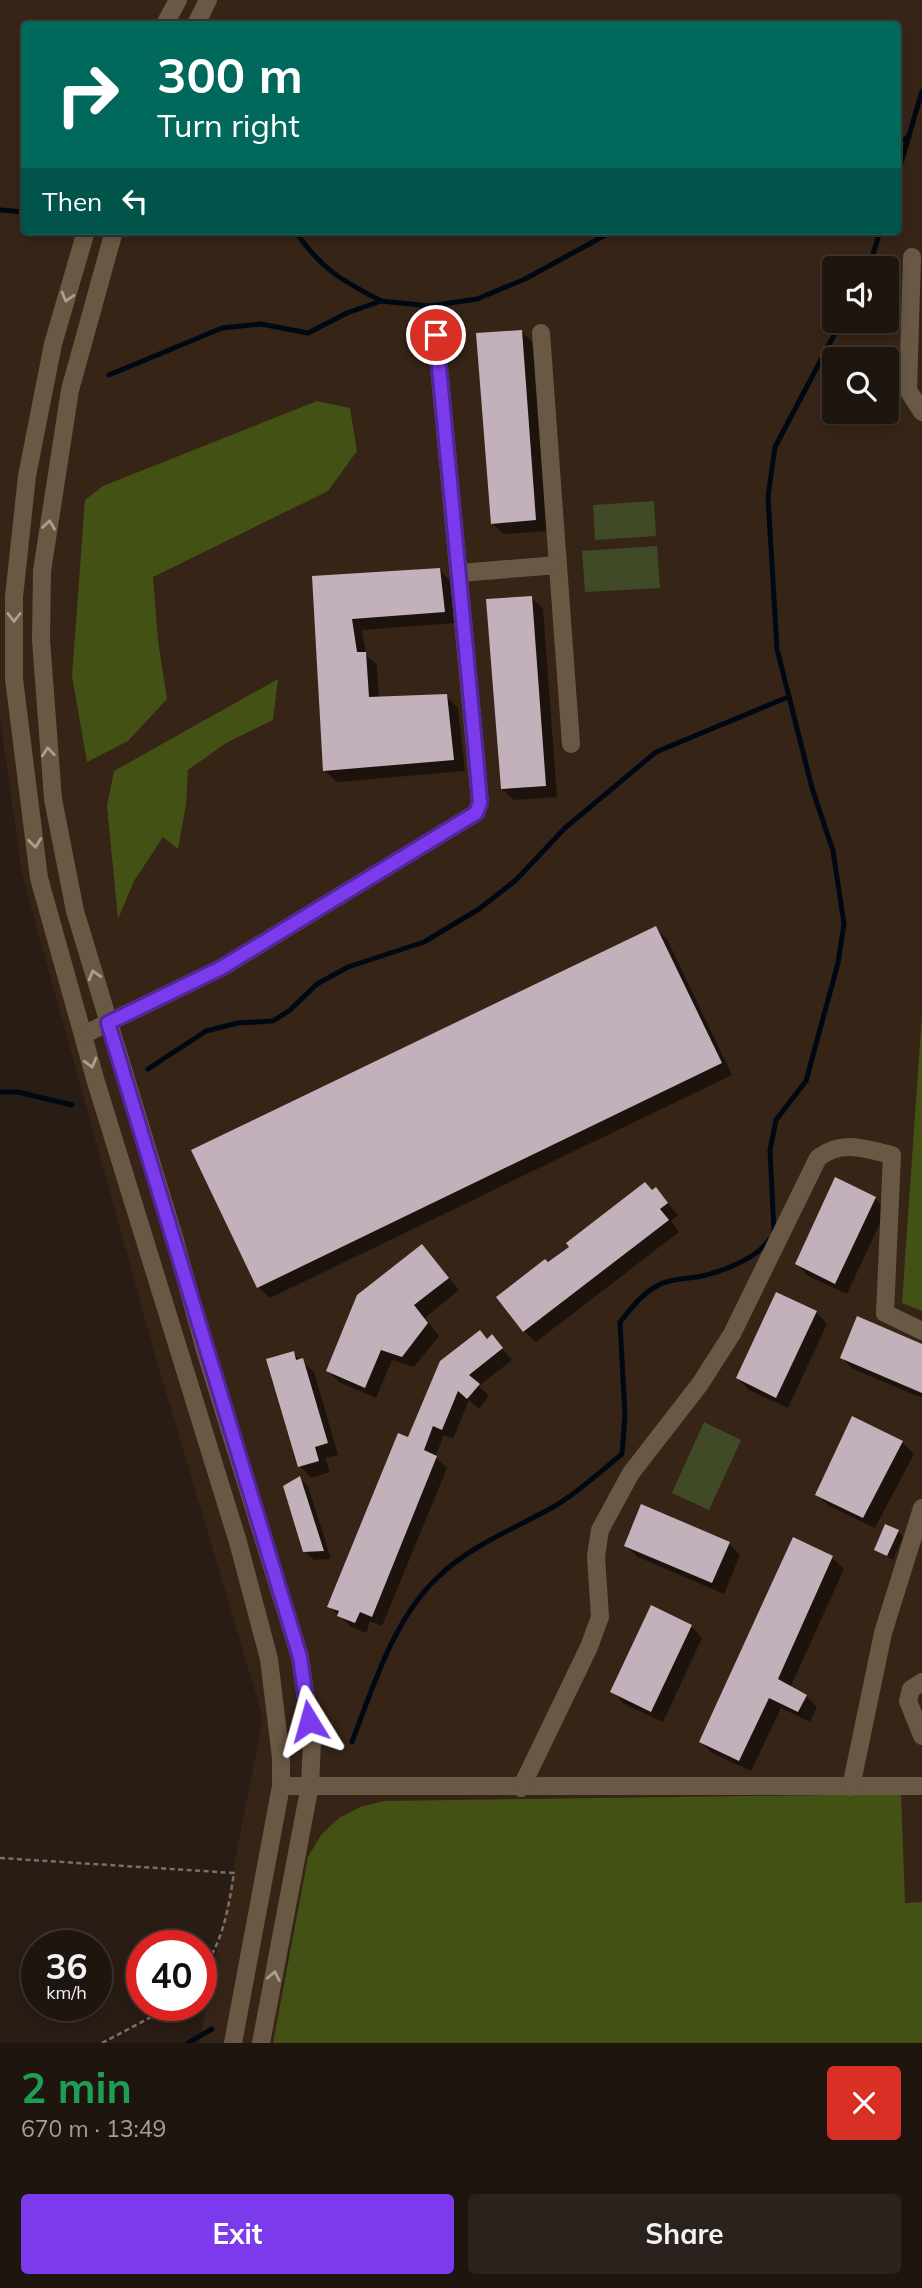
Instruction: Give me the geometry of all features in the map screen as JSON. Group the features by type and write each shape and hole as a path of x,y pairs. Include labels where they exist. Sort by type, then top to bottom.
{"street":[{"path":"167,21 178,0"},
{"path":"198,21 208,0"},
{"path":"85,235 53,344 27,477 14,597 14,679 39,878 83,1035 238,1542 269,1658 281,1758 281,1786 233,2043"},
{"path":"113,235 70,390 43,570 41,640 53,799 75,911 205,1350 300,1657 312,1742 310,1785 261,2043"},
{"path":"912,257 908,390 922,412"},
{"path":"541,333 571,744"},
{"path":"83,1035 221,968 476,813 480,803 436,335"},
{"path":"459,573 558,565"},
{"path":"521,1788 589,1647 600,1617 596,1556 600,1530 631,1473 700,1384 732,1334 818,1158 829,1150 844,1145 892,1155 885,1313 922,1331"},
{"path":"181,1357 205,1350"},
{"path":"851,1787 883,1633 922,1508"},
{"path":"238,1542 261,1531"},
{"path":"922,1682 911,1689 908,1701 922,1736"},
{"path":"281,1786 922,1786"}],"path":[{"path":"0,1858 234,1873 229,1906 217,1941"},
{"path":"102,2043 144,2021"}],"shaded area":[{"path":"0,0 922,0 922,2043 199,2043 203,2021 217,2021 217,1952 263,1718 155,1355 22,874 0,718"}],"green space":[{"path":"317,401 350,408 357,451 328,491 153,577 158,641 167,699 128,741 87,762 72,676 85,500 103,486"},
{"path":"654,501 656,536 595,540 593,505"},
{"path":"657,546 660,588 585,592 582,551"},
{"path":"278,679 273,720 226,743 188,770 186,805 178,849 163,837 134,881 118,919 107,806 114,771"},
{"path":"922,1014 922,1311 902,1303"},
{"path":"704,1422 741,1440 709,1510 672,1493"},
{"path":"901,1794 905,1903 922,1902 922,2043 273,2043 308,1857 321,1835 339,1818 360,1807 384,1801"}],"building":[{"path":"522,330 536,520 491,524 476,333"},
{"path":"440,568 445,612 352,619 357,652 366,652 369,697 447,694 454,760 323,771 312,576"},
{"path":"532,596 546,786 501,789 486,599"},
{"path":"656,926 722,1063 257,1288 191,1150"},
{"path":"835,1177 876,1197 835,1284 795,1264"},
{"path":"645,1182 652,1190 656,1187 668,1203 660,1209 669,1220 523,1332 496,1297 545,1259 548,1262 569,1247 566,1243"},
{"path":"422,1244 449,1278 414,1305 428,1323 402,1357 381,1350 365,1388 326,1371 357,1295"},
{"path":"776,1292 817,1311 776,1398 736,1378"},
{"path":"857,1316 922,1344 922,1393 840,1358"},
{"path":"480,1330 487,1339 492,1334 503,1348 469,1375 480,1384 467,1399 458,1391 442,1430 433,1426 424,1450 437,1456 372,1617 360,1612 355,1623 337,1616 339,1611 327,1607 398,1433 408,1437 440,1361"},
{"path":"294,1351 296,1360 303,1358 328,1443 315,1447 319,1461 298,1467 266,1359"},
{"path":"852,1416 903,1441 863,1518 815,1495"},
{"path":"300,1476 324,1551 303,1552 283,1486"},
{"path":"641,1504 730,1542 712,1583 624,1546"},
{"path":"885,1524 899,1530 887,1556 874,1550"},
{"path":"793,1537 833,1556 778,1679 807,1695 798,1712 769,1698 739,1761 699,1742"},
{"path":"651,1605 692,1625 651,1712 610,1692"}],"waterway":[{"path":"901,163 922,91"},
{"path":"901,141 909,137"},
{"path":"0,210 21,212"},
{"path":"298,235 314,255 333,272 381,301"},
{"path":"109,375 222,328 261,324 308,333 347,313 381,301 430,306 477,299 525,279 606,235"},
{"path":"873,256 879,235"},
{"path":"774,1232 770,1150 776,1120 806,1081 838,963 844,924 833,851 812,788 777,649 768,497 775,447 835,333"},
{"path":"148,1069 206,1031 238,1023 273,1021 290,1010 317,984 348,967 424,942 479,909 516,880 565,828 656,752 788,697"},
{"path":"0,1092 18,1092 72,1105"},
{"path":"352,1742 396,1634 408,1614 437,1578 463,1556 564,1500 622,1454 625,1416 620,1322 636,1303 655,1287 672,1280 702,1276 730,1267 757,1253 769,1240"},
{"path":"188,2043 212,2029"}],"route":[{"path":"309,1721 300,1657 108,1023 221,968 476,813 480,803 477,766 436,335"}]}
